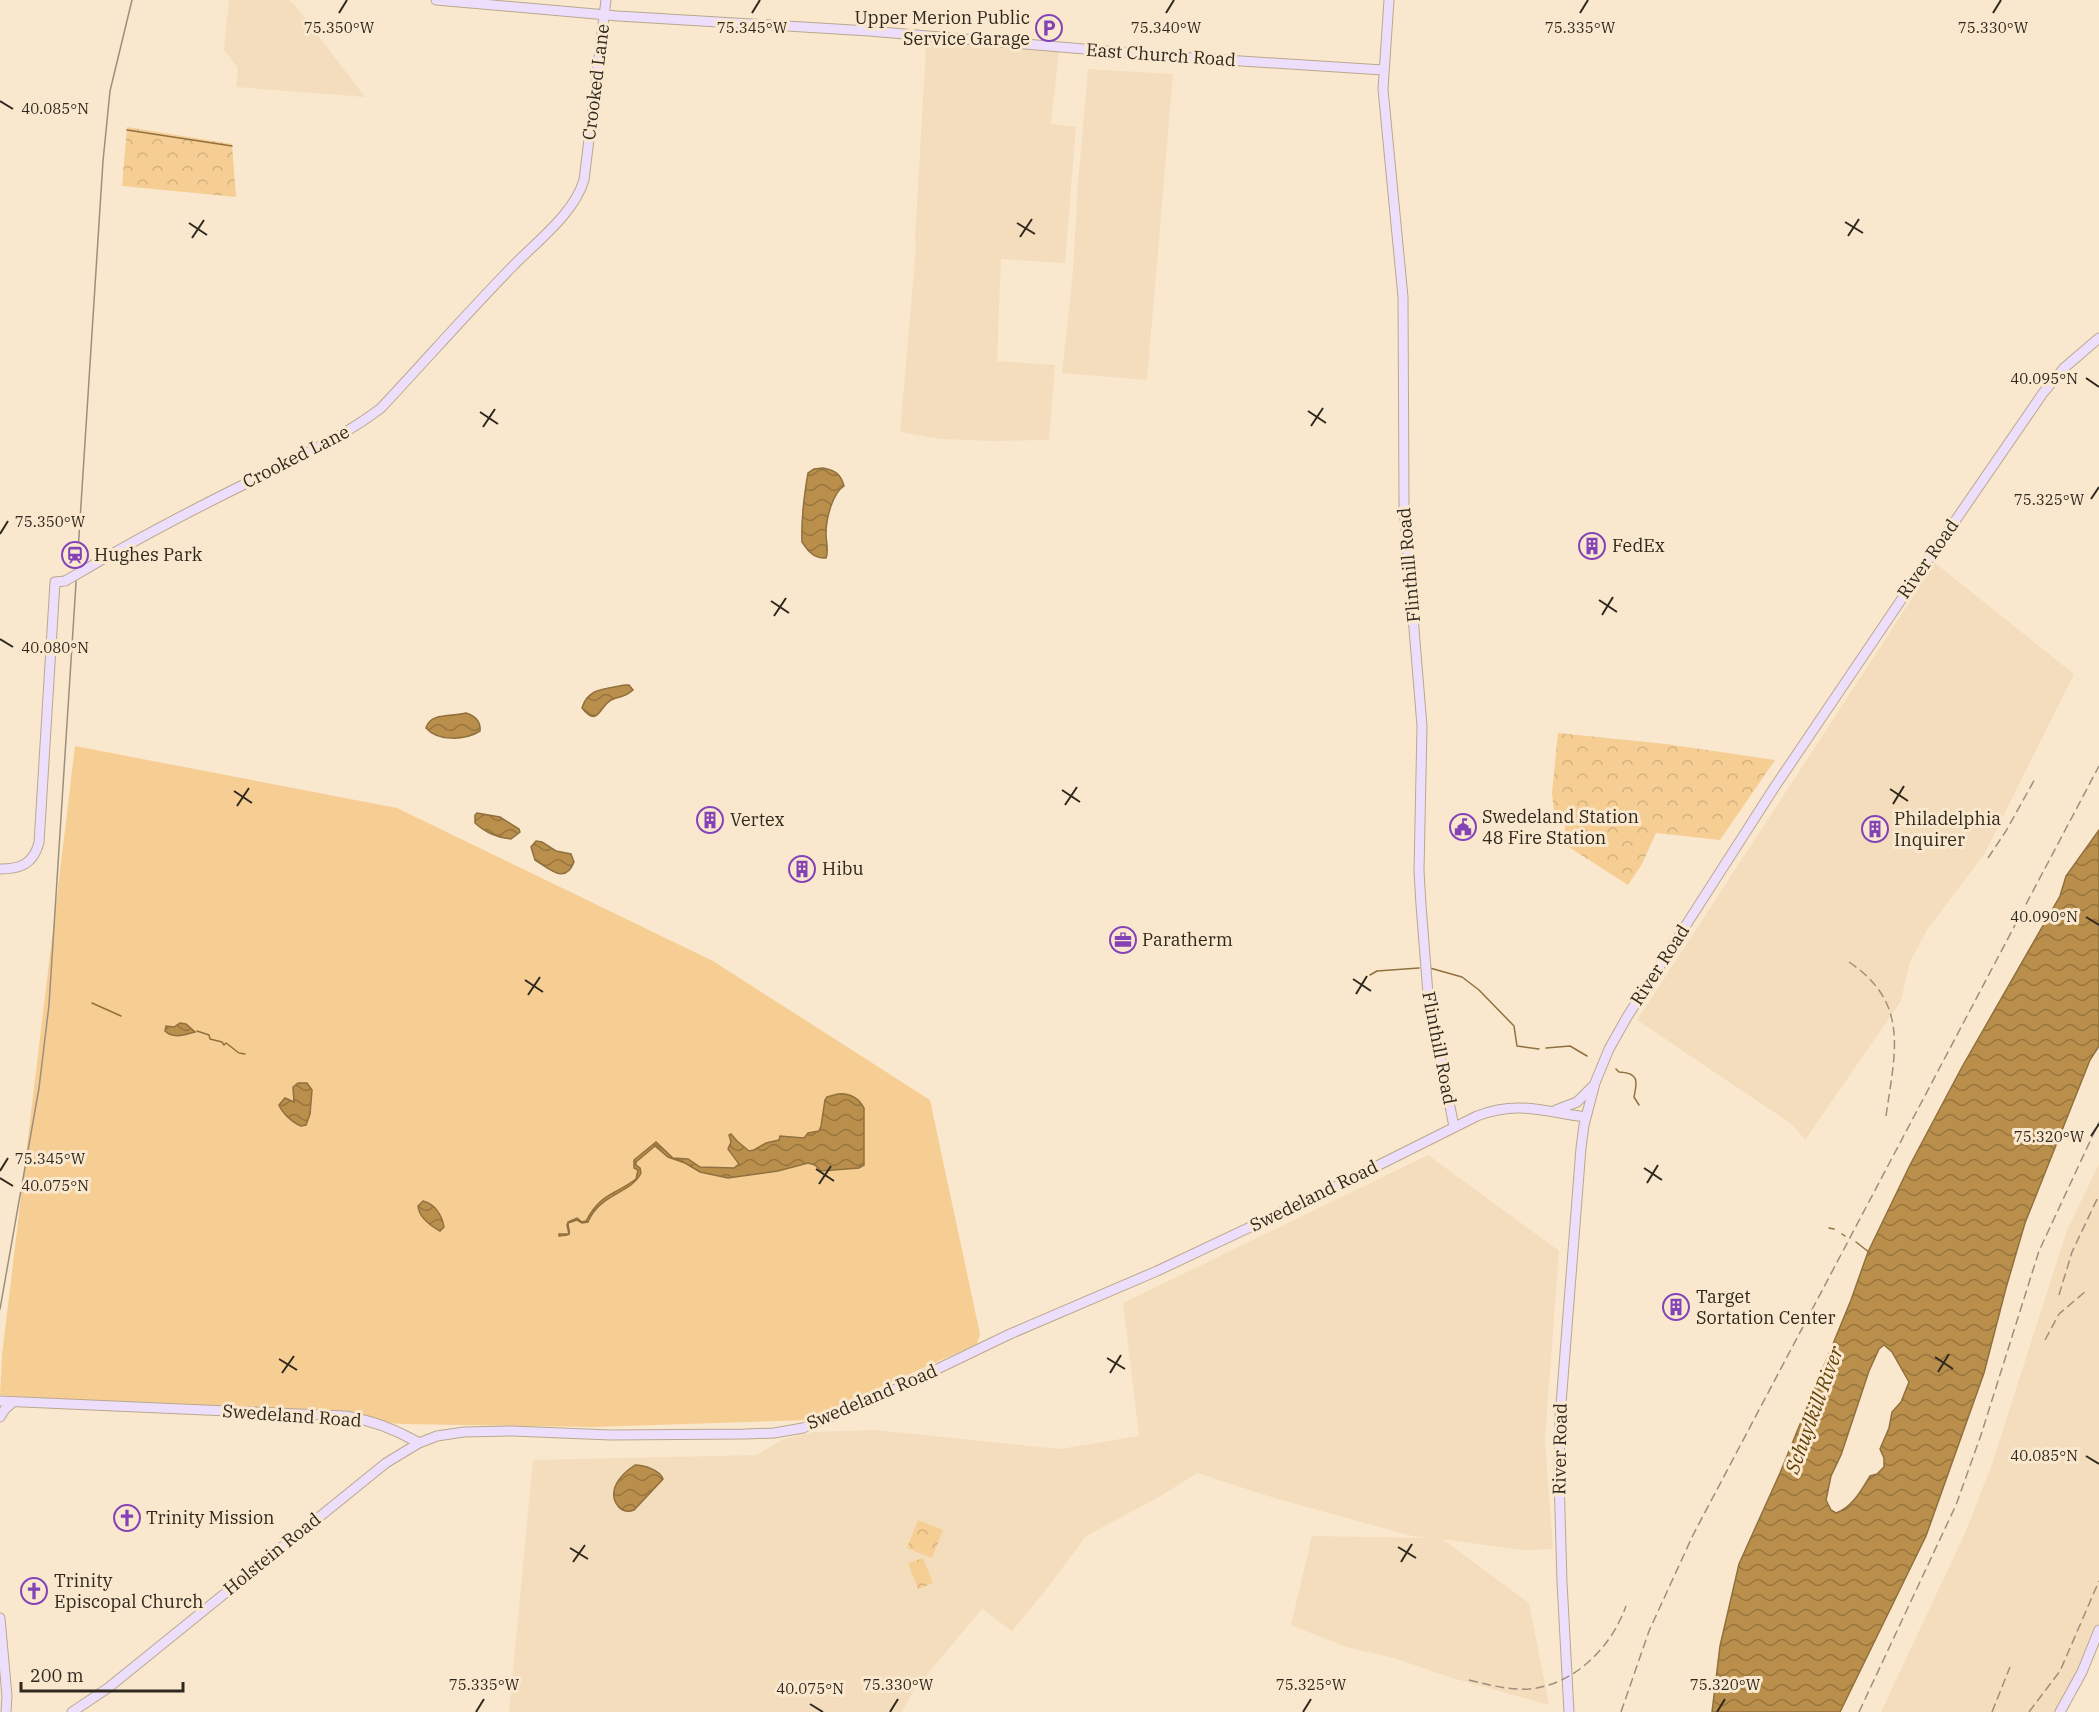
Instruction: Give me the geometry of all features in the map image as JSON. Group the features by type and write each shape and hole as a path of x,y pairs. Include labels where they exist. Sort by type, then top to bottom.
{"main road":[{"name":"East Church Road","path":"436,0 605,14 869,31 1179,57 1383,70"},
{"name":"Crooked Lane","path":"0,869 14,868 28,863 39,843 55,582 65,581 175,519 331,440 381,408 502,277 565,213 578,196 584,180 606,0"},
{"name":"Flinthill Road","path":"1389,0 1383,70 1384,114 1403,297 1403,495 1423,736 1419,871 1428,994 1454,1127"},
{"name":"River Road","path":"1569,1712 1562,1582 1560,1417 1581,1148 1595,1083 1609,1049 1627,1017 1774,788 2014,434 2057,375 2099,338"},
{"path":"1553,1110 1577,1102 1595,1083"},
{"name":"Swedeland Road","path":"0,1401 345,1416 373,1422 419,1443 449,1433 482,1431 611,1435 734,1434 774,1433 803,1428 871,1401 1010,1334 1157,1271 1485,1113 1510,1108 1536,1107 1586,1117"},
{"path":"0,1416 13,1402"},
{"name":"Holstein Road","path":"72,1712 108,1688 386,1463 419,1443"},
{"path":"0,1618 7,1696 6,1712"},
{"path":"2060,1712 2078,1681 2099,1630"}],"shaded area":[{"path":"229,0 288,0 295,5 365,97 236,87 238,68 224,50"},
{"path":"933,41 1059,51 1051,124 1076,127 1065,263 1001,259 997,361 1055,365 1049,440 940,439 900,432 916,248 926,47"},
{"path":"1088,69 1173,74 1147,380 1062,373 1073,271"},
{"path":"1935,563 2074,674 1985,853 1927,930 1909,964 1901,1001 1805,1140 1793,1125 1637,1020"},
{"path":"1428,1155 1559,1251 1545,1439 1553,1549 1522,1550 1442,1539 1529,1603 1549,1705 1452,1678 1394,1658 1346,1647 1291,1625 1312,1536 1430,1538 1412,1536 1274,1498 1197,1473 1159,1497 1086,1536 1012,1631 982,1609 914,1690 902,1712 509,1712 533,1460 757,1455 783,1439 813,1432 875,1430 1060,1449 1139,1436 1123,1303"},
{"path":"2099,1164 2099,1624 2091,1645 2072,1685 2055,1712 1881,1712 1965,1533 1992,1464 2067,1230"}],"green space":[{"path":"127,127 232,144 236,197 122,186"},
{"path":"1558,733 1666,744 1775,760 1720,840 1656,833 1642,864 1628,885 1564,844 1565,824 1554,811 1552,793"},
{"path":"75,746 397,808 713,961 930,1100 980,1334 977,1344 807,1420 593,1427 403,1424 0,1395 2,1355"},
{"path":"918,1520 943,1530 932,1558 907,1548"},
{"path":"923,1558 933,1583 918,1589 908,1563"}],"water":[{"path":"823,468 837,473 844,486 836,495 829,514 826,528 826,558 815,556 802,542 803,507 808,473 814,469"},
{"path":"629,685 633,690 611,700 595,716 587,714 582,708 593,693 605,688"},
{"path":"466,713 477,720 480,731 460,738 452,738 438,736 426,728 432,719 437,717"},
{"path":"477,813 500,817 520,832 511,839 492,834 475,823"},
{"name":"Schuylkill River","path":"2099,830 2099,1046 2090,1060 2025,1223 1984,1373 1926,1536 1840,1712 1712,1712 1720,1646 1739,1564 1780,1473 1851,1300 1868,1252 1910,1165 1962,1067 2060,896 2066,876","holes":["1884,1345 1892,1352 1909,1382 1901,1402 1892,1412 1889,1428 1880,1449 1884,1458 1884,1467 1877,1474 1870,1476 1852,1503 1836,1513 1831,1510 1826,1500 1831,1476 1841,1455 1869,1371 1879,1349"]},
{"path":"536,841 556,851 571,854 574,862 570,869 566,873 557,873 535,860 531,847"},
{"path":"180,1023 186,1024 195,1032 175,1036 165,1031 166,1026 174,1027"},
{"path":"298,1083 307,1083 312,1090 310,1114 306,1125 301,1126 288,1117 279,1105 285,1098 294,1102 293,1087"},
{"path":"838,1094 850,1096 857,1099 864,1108 864,1165 859,1168 821,1171 815,1165 808,1163 778,1171 728,1178 700,1172 668,1157 655,1146 636,1162 641,1173 636,1180 600,1205 588,1222 582,1223 577,1220 568,1223 569,1234 567,1225 568,1222 577,1218 582,1222 586,1221 602,1200 636,1179 638,1170 634,1168 634,1160 656,1142 673,1158 688,1159 700,1167 734,1168 739,1164 728,1149 731,1134 749,1151 779,1140 780,1136 804,1138 808,1133 819,1131 827,1097"},
{"path":"423,1201 434,1207 440,1214 444,1227 440,1231 423,1218 418,1206"},
{"path":"635,1465 659,1473 663,1479 634,1510 626,1511 616,1504 614,1491 619,1479"}],"waterway":[{"path":"127,130 232,146"},
{"path":"1370,975 1377,971 1419,968"},
{"path":"1430,968 1462,977 1479,990 1514,1026 1517,1046 1539,1049"},
{"path":"92,1003 121,1016"},
{"path":"197,1031 245,1054"},
{"path":"1546,1048 1570,1046 1587,1056"},
{"path":"1616,1069 1619,1072 1631,1074 1636,1079 1634,1097 1639,1105"},
{"path":"1829,1228 1834,1229"},
{"path":"1856,1242 1870,1253"}],"tram line":[{"path":"0,1309 39,1088 49,1005 103,161 110,91 132,0"}],"railway":[{"path":"1621,1712 1649,1631 1693,1535 2099,766"},
{"path":"1988,858 2036,777"},
{"path":"1849,962 1882,994 1890,1012 1894,1030 1894,1050 1886,1116"},
{"path":"1859,1712 1956,1505 1981,1435 2039,1251 2099,1122"},
{"path":"2059,1295 2072,1252 2099,1195"},
{"path":"2045,1340 2059,1314 2086,1291"},
{"path":"2029,1712 2060,1671 2099,1581"},
{"path":"1469,1680 1521,1689 1545,1686 1561,1680 1576,1672 1601,1650 1626,1606"},
{"path":"1992,1712 2010,1667"}],"place":[{"name":"Upper Merion Public Service Garage","path":"1049,28"},
{"name":"FedEx","path":"1592,546"},
{"name":"Hughes Park","path":"75,555"},
{"name":"Vertex","path":"710,820"},
{"name":"Swedeland Station 48 Fire Station","path":"1463,827"},
{"name":"Philadelphia Inquirer","path":"1875,829"},
{"name":"Hibu","path":"802,869"},
{"name":"Paratherm","path":"1123,940"},
{"name":"Target Sortation Center","path":"1676,1307"},
{"name":"Trinity Mission","path":"127,1518"},
{"name":"Trinity Episcopal Church","path":"34,1591"}]}
